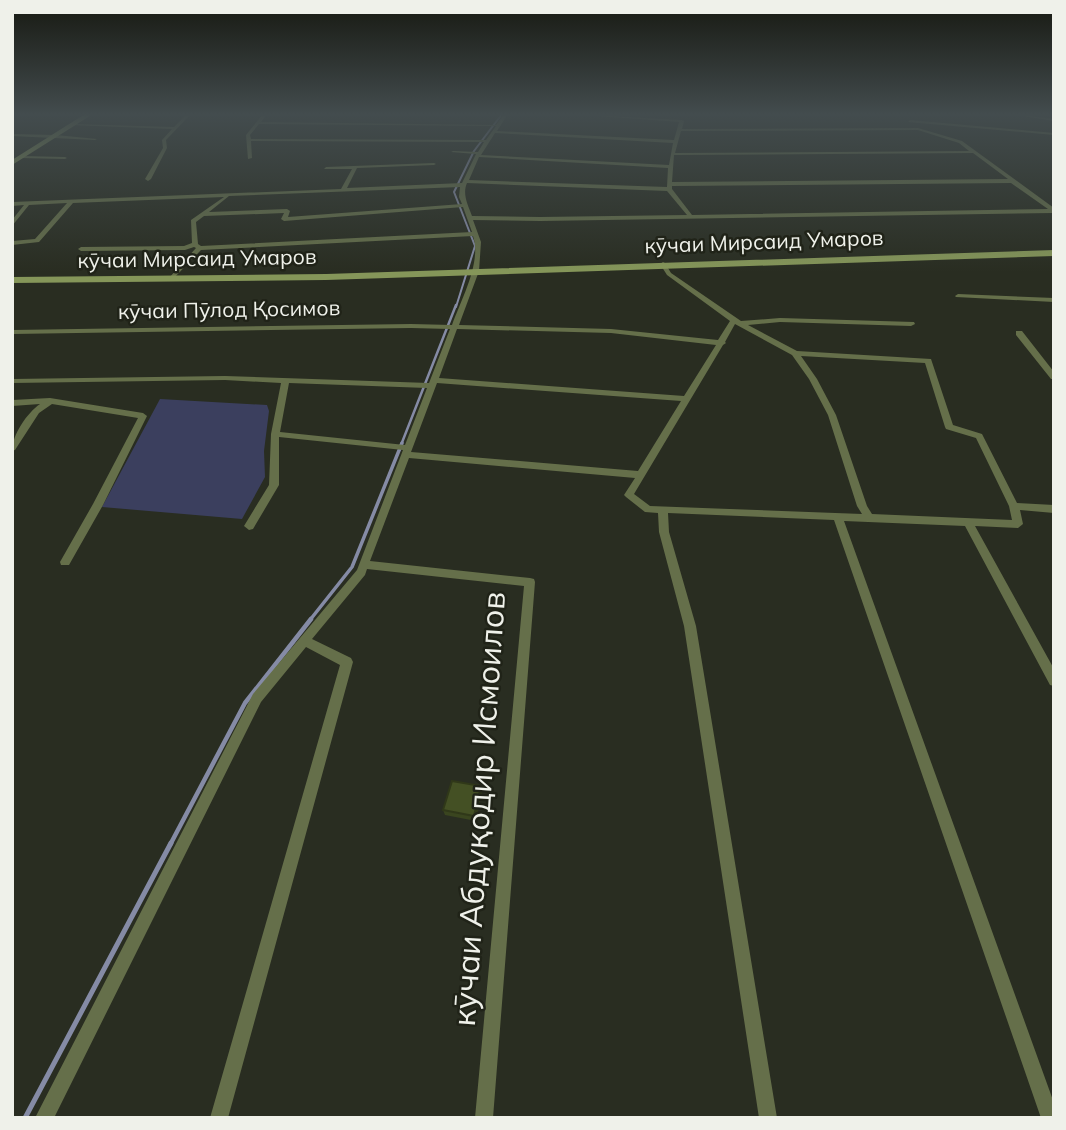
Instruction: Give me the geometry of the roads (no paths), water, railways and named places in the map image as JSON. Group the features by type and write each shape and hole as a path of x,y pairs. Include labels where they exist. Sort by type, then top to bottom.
{"street":[{"path":"148,178 154,167"},
{"path":"343,190 355,167"},
{"path":"326,168 362,167"},
{"path":"44,1118 257,698 361,572 471,271 478,242 472,234 470,218 461,206 461,184 469,167"},
{"path":"671,167 669,186 691,217"},
{"path":"993,167 1053,211"},
{"path":"12,204 461,184 669,186 1012,181"},
{"path":"172,278 197,246 193,221 230,195"},
{"path":"12,243 37,241 72,201"},
{"path":"12,224 28,203"},
{"path":"201,214 286,211 284,219 313,219 347,212 461,206"},
{"path":"470,218 1053,211"},
{"path":"81,249 185,248 472,234"},
{"name":"кӯчаи Мирсаид Умаров","path":"12,280 326,277 1054,253"},
{"path":"663,264 669,274 737,322 795,353 928,361 949,427 979,436 1014,506 1018,524 648,509 629,495 737,322"},
{"path":"958,296 1054,300"},
{"path":"737,322 791,320 911,324"},
{"name":"кӯчаи Пӯлод Қосимов","path":"12,331 450,327 611,331 722,343"},
{"path":"1018,333 1054,377"},
{"path":"795,353 813,379 832,415 862,506 869,518"},
{"path":"12,381 78,378 285,380 429,384 688,399"},
{"path":"249,526 274,485 275,433 285,380"},
{"path":"12,448 36,411 50,401"},
{"path":"12,403 50,401 143,416 98,505 65,562"},
{"path":"275,433 407,452 642,475"},
{"path":"1014,506 1054,509"},
{"path":"663,509 664,532 690,626 768,1118"},
{"path":"837,516 1050,1118"},
{"path":"968,522 1054,681"},
{"name":"кӯчаи Абдуқодир Исмоилов","path":"363,565 530,582 484,1118"},
{"path":"219,1118 347,662 304,641"}],"waterway":[{"path":"456,307 475,246 454,192 466,167"},
{"path":"401,445 456,305"},
{"path":"310,620 352,567 402,443"},
{"path":"170,845 245,703 311,619"},
{"path":"25,1118 171,843"}]}
